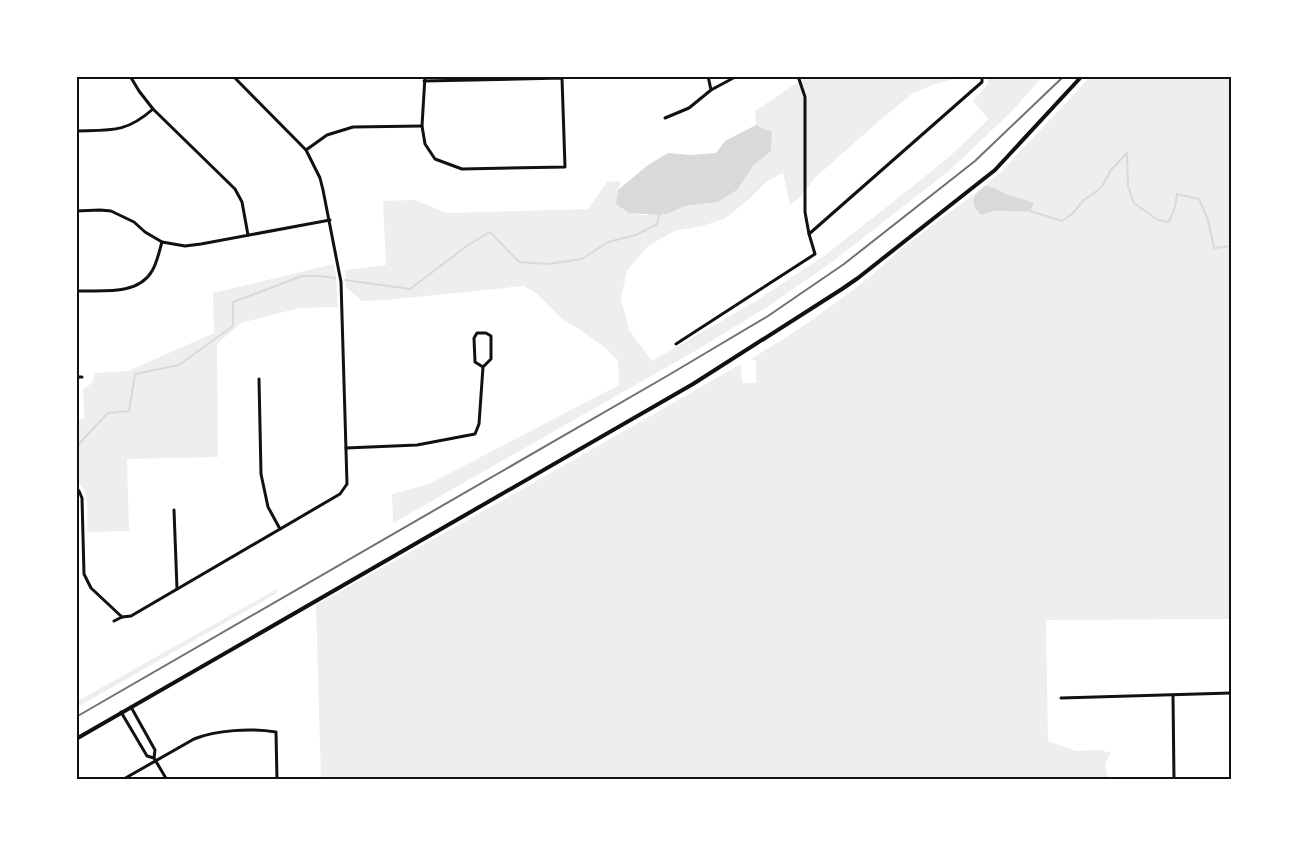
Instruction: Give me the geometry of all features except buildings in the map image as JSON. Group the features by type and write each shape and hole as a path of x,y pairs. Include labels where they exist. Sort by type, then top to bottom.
{"street":[{"path":"130,76 153,110 235,189 242,202 248,235"},
{"path":"114,621 122,617 131,616 280,530 340,494 347,484 341,282 320,178 306,150 233,76"},
{"path":"708,76 711,90"},
{"path":"665,118 689,108 711,90 737,76"},
{"path":"676,344 815,254 805,212 805,98 798,76"},
{"path":"809,234 982,82 982,76"},
{"path":"76,739 693,384 842,289 995,170 1082,76"},
{"path":"425,78 562,78 565,168 462,169 435,159 425,144 422,126 425,78"},
{"path":"76,131 125,128 138,122 153,110"},
{"path":"306,150 327,135 353,127 422,126"},
{"path":"76,211 111,211 134,222 152,237 162,242 185,246 330,220"},
{"path":"76,291 124,290 136,286 148,277 152,271 162,242"},
{"path":"346,448 417,445 475,434 479,424 483,367 491,359 490,336 486,333 478,333 474,338 474,362 483,367"},
{"path":"76,377 82,377"},
{"path":"259,379 261,474 268,507 280,530"},
{"path":"76,488 82,498 84,574 91,588 122,617"},
{"path":"174,510 177,589"},
{"path":"1061,698 1231,693"},
{"path":"1173,695 1174,780"},
{"path":"131,707 155,750 155,759 166,780"},
{"path":"122,712 147,756 155,759"},
{"path":"122,780 155,759 204,735 217,732 267,731 276,732 277,780"}],"shaded area":[{"path":"807,76 960,76 913,93 815,178 798,199 790,205 783,173 767,181 747,201 724,219 702,226 674,231 648,246 627,271 621,298 629,330 652,361 756,301 828,253 949,157 989,119 973,101 988,84 988,76 1043,76 1012,111 950,170 828,265 767,307 695,351 393,523 392,494 429,484 619,385 618,360 604,347 561,318 536,293 524,286 362,301 346,287 345,270 386,265 383,201 415,200 447,213 588,209 607,182 621,181 616,204 629,213 644,215 667,214 685,206 718,202 737,190 754,165 771,151 772,132 756,125 755,111"},
{"path":"1091,76 1231,76 1231,619 1046,620 1048,741 1076,751 1100,750 1111,753 1105,764 1108,780 321,780 316,605 741,364 742,383 756,383 756,361 751,359 796,331 839,300 1001,172"},
{"path":"756,125 772,132 771,151 754,165 737,190 718,202 685,206 667,214 659,215 629,213 616,204 618,190 648,165 668,153 690,155 716,153 725,141"},
{"path":"985,186 1034,204 1030,211 992,211 982,215 976,209 974,199"},
{"path":"334,264 338,307 299,308 241,323 217,344 218,457 127,459 129,531 87,532 86,497 81,485 76,481 76,419 84,419 83,389 92,383 95,373 128,371 214,333 213,293"},
{"path":"277,589 277,593 76,708 76,702"}],"waterway":[{"path":"1030,211 1062,221 1072,214 1084,200 1101,188 1111,170 1127,153 1128,186 1134,203 1158,220 1169,222 1175,207 1177,194 1199,199 1208,220 1214,248 1231,246"},
{"path":"345,280 410,289 468,245 490,232 519,262 548,264 582,259 608,242 636,235 657,224 659,215"},
{"path":"76,447 108,413 129,411 135,374 179,365 233,326 233,302 302,276 335,278"}],"railway":[{"path":"76,717 768,316 844,264 975,161 1064,76"}]}
